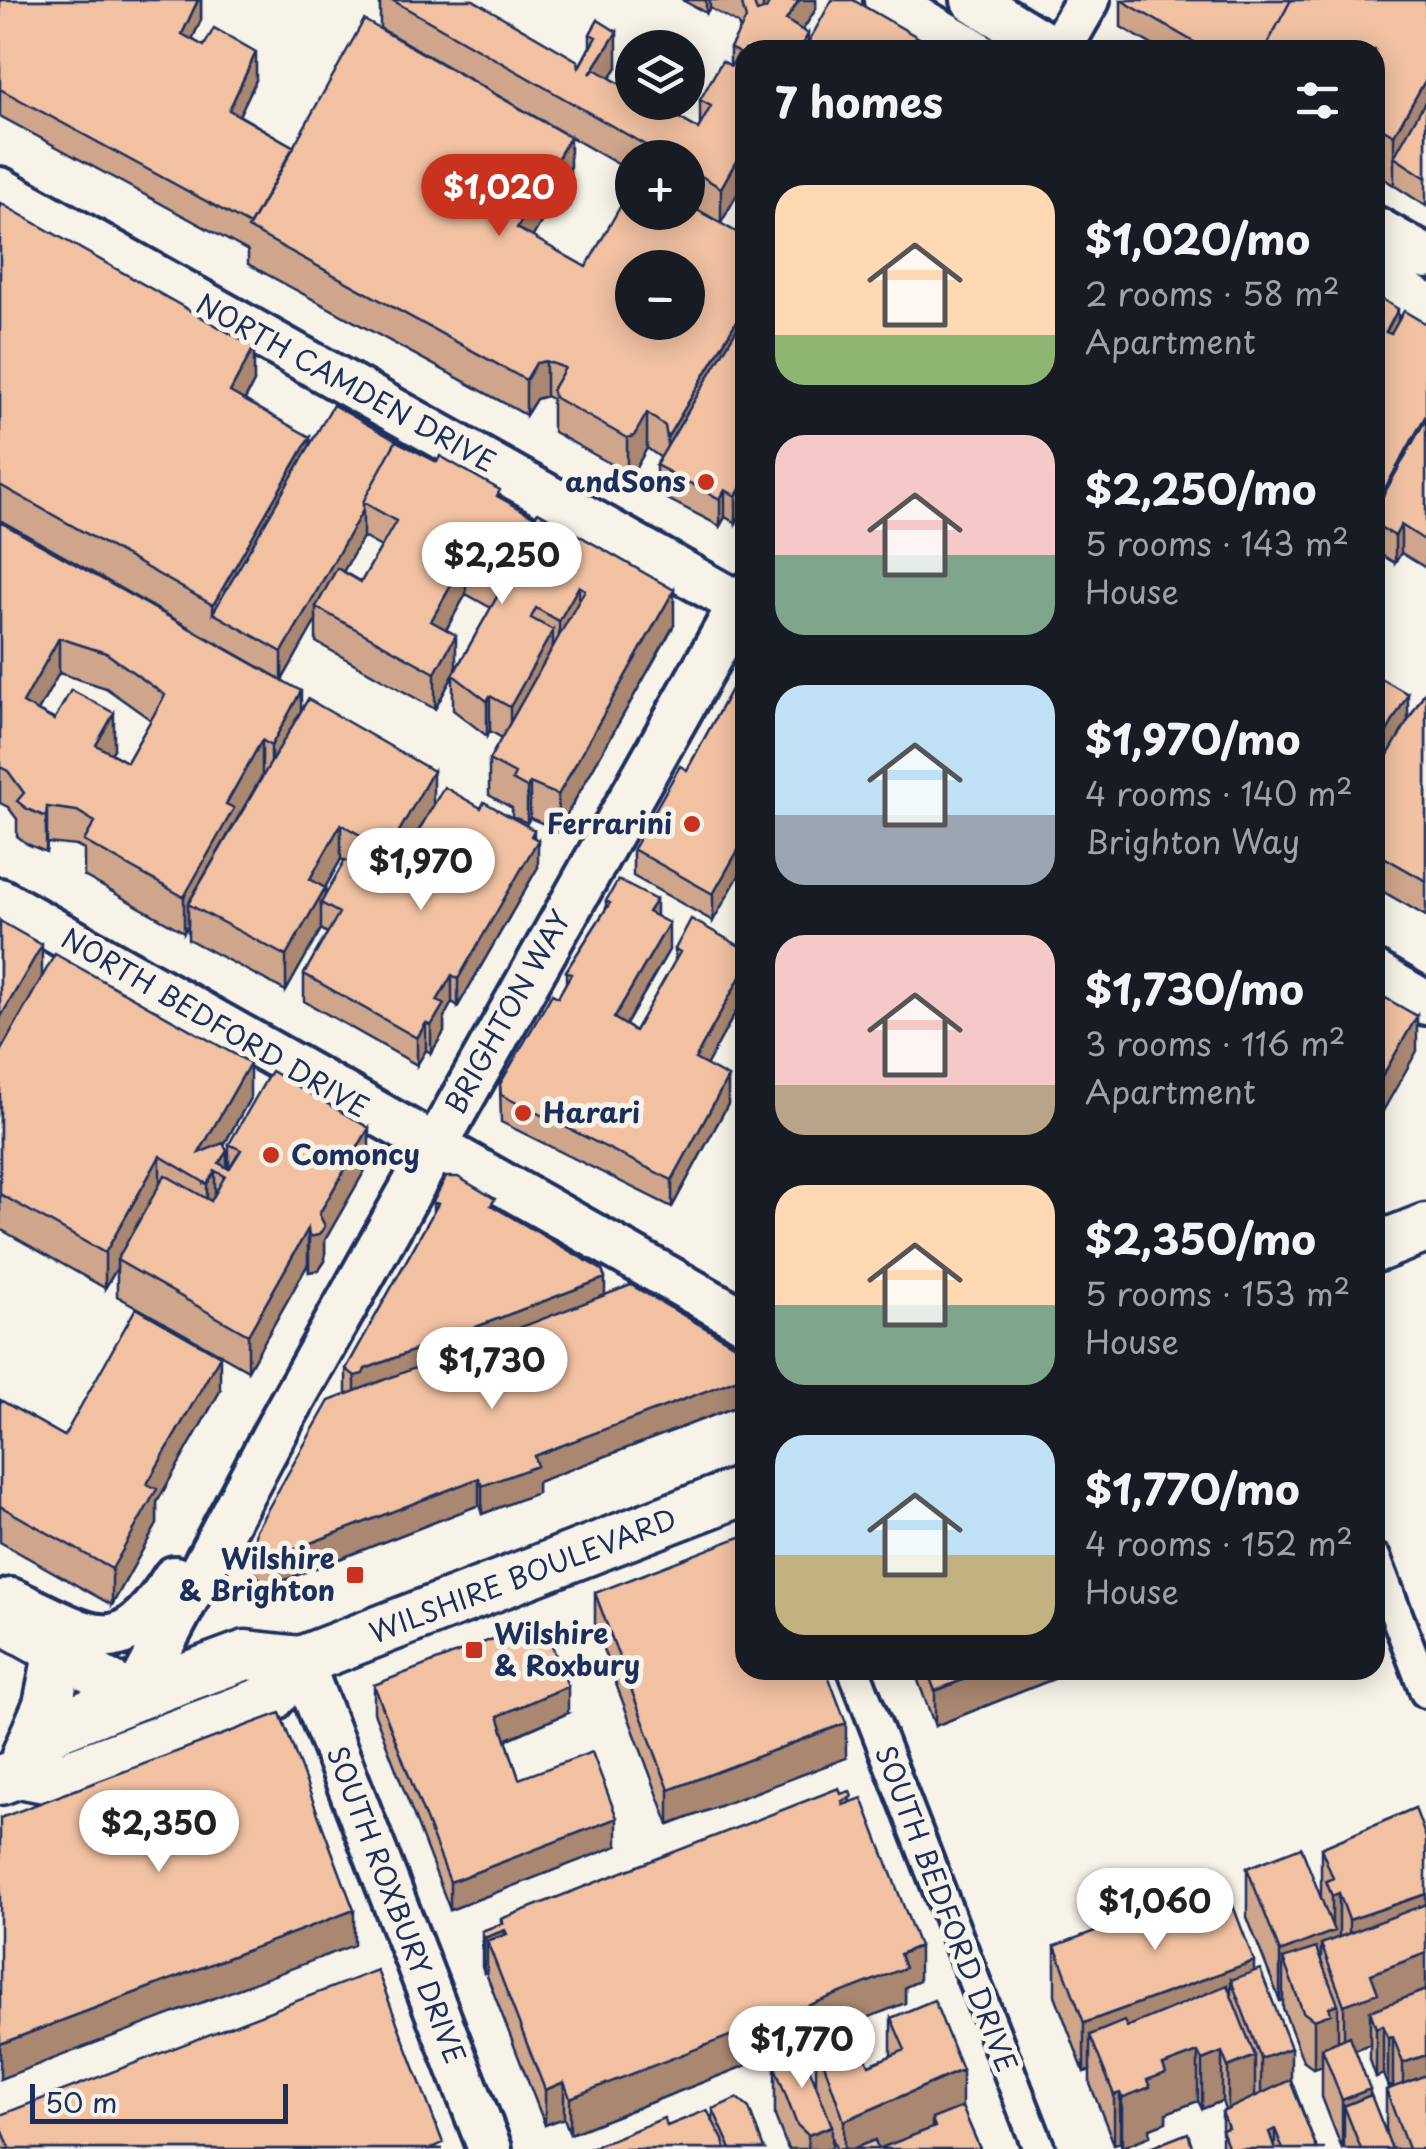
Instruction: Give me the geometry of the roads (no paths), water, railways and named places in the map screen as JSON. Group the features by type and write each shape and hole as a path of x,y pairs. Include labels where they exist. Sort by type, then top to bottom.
{"main road":[{"path":"1385,1244 1426,1228"},
{"name":"WILSHIRE BOULEVARD","path":"9,1776 47,1731 135,1696 246,1655 301,1661 735,1494"},
{"path":"9,1776 48,1705 58,1655"},
{"name":"WILSHIRE BOULEVARD","path":"9,1776 55,1780 268,1700 301,1661"}],"street":[{"path":"886,0 956,40"},
{"path":"973,0 1040,40"},
{"path":"1063,40 1088,0"},
{"name":"NORTH CAMDEN DRIVE","path":"0,189 735,598"},
{"path":"1385,234 1426,257"},
{"path":"1385,282 1426,305"},
{"name":"BRIGHTON WAY","path":"135,1696 432,1147 735,616"},
{"name":"NORTH BEDFORD DRIVE","path":"0,900 735,1315"},
{"path":"1385,979 1426,1003"},
{"path":"0,1596 96,1638 123,1635 150,1616 259,1432 282,1419"},
{"path":"1385,1584 1426,1692"},
{"path":"0,1621 135,1696"},
{"name":"SOUTH ROXBURY DRIVE","path":"301,1661 490,2149"},
{"name":"SOUTH BEDFORD DRIVE","path":"858,1680 1039,2149"}],"place":[{"name":"andSons","path":"706,482"},
{"name":"Ferrarini","path":"692,824"},
{"name":"Harari","path":"523,1113"},
{"name":"Comoncy","path":"271,1155"},
{"name":"Wilshire & Brighton","path":"355,1575"},
{"name":"Wilshire & Roxbury","path":"474,1650"}]}
